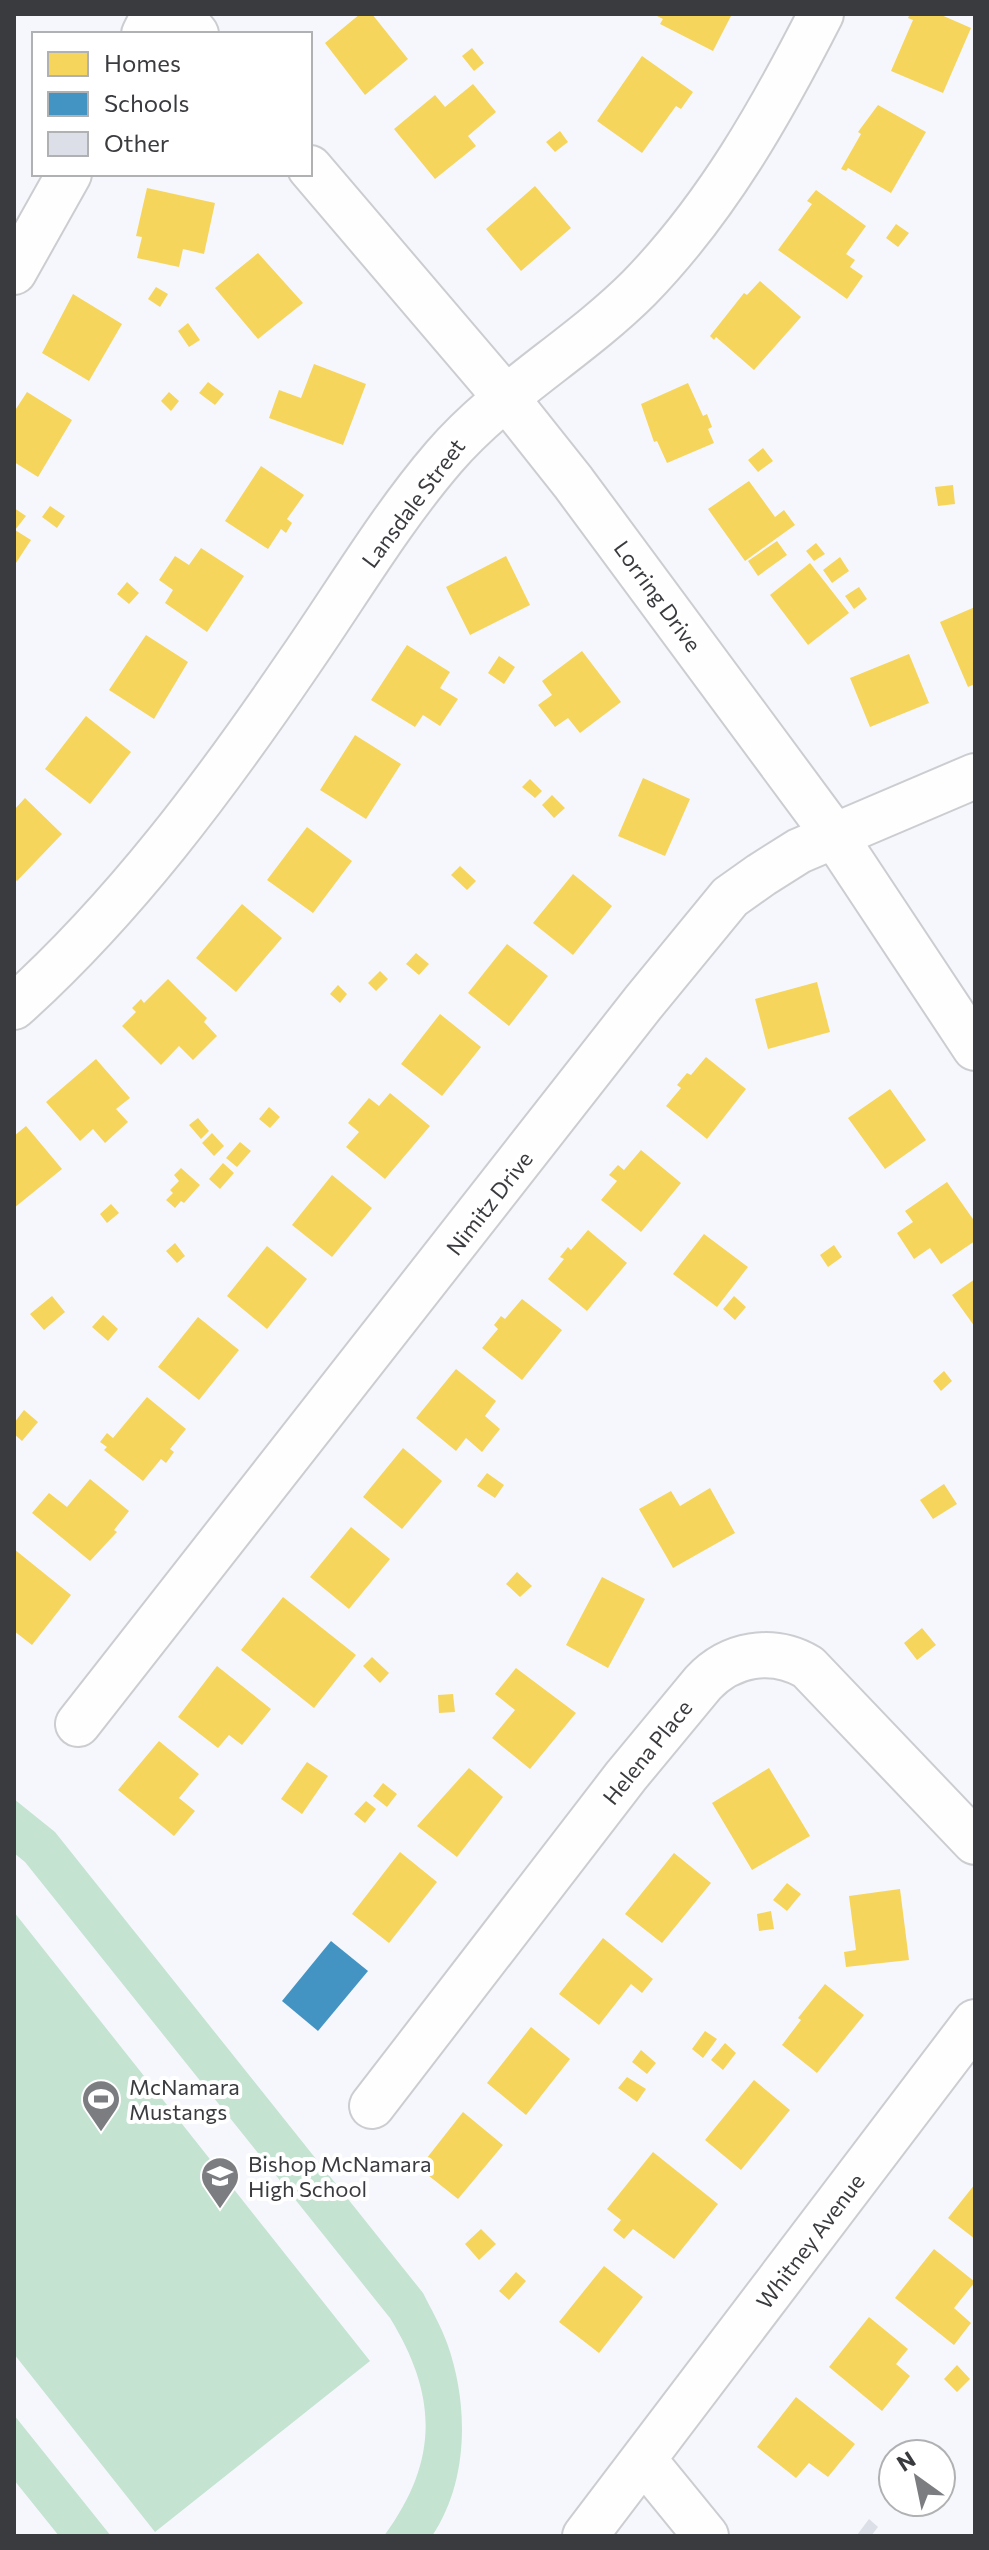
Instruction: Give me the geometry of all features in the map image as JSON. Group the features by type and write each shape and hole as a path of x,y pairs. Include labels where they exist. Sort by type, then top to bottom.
{"street":[{"path":"145,32 154,14"},
{"path":"179,14 194,32"},
{"name":"Lansdale Street","path":"14,1007 52,973 130,890 215,783 389,531 442,460 464,435 640,287 707,208 756,137 821,14"},
{"name":"Lorring Drive","path":"312,170 507,399 660,597 834,835 975,1048"},
{"path":"14,272 68,176"},
{"name":"Nimitz Drive","path":"78,1724 730,897 799,851 975,776"},
{"name":"Helena Place","path":"372,2106 626,1776 703,1683 722,1665 763,1655 784,1657 808,1667 975,1842"},
{"name":"Whitney Avenue","path":"585,2536 975,2022"},
{"path":"644,2460 706,2536"}],"green space":[{"path":"14,1799 55,1832 423,2293 447,2343 462,2416 459,2467 453,2491 432,2536 384,2536 415,2481 423,2455 426,2428 424,2401 417,2374 390,2318 25,1862 14,1853"},
{"name":"McNamara Mustangs","path":"14,1912 370,2361 155,2532 14,2354"},
{"path":"14,2415 111,2536 59,2536 14,2480"}],"building: Homes":[{"path":"360,14 372,14 408,59 365,95 325,43"},
{"path":"653,14 732,14 713,51 660,24 663,19"},
{"path":"910,14 939,14 971,28 943,93 891,71 913,20 908,18"},
{"path":"472,48 484,63 474,71 462,56"},
{"path":"642,56 693,92 681,109 676,106 642,153 597,121"},
{"path":"473,84 496,112 468,136 476,146 435,179 394,129 435,95 445,107"},
{"path":"878,105 926,132 891,193 848,168 846,171 841,169 861,134 858,132"},
{"path":"560,131 568,142 555,152 546,142"},
{"path":"535,186 571,228 521,271 486,229"},
{"path":"147,188 215,203 204,254 183,249 179,267 137,258 142,237 136,236"},
{"path":"816,190 866,226 846,254 855,260 850,267 863,276 847,299 778,250 812,204 807,201"},
{"path":"896,224 909,233 898,247 886,238"},
{"path":"258,253 303,303 258,339 215,288"},
{"path":"760,281 801,317 754,370 716,337 714,340 710,336 744,293 747,295"},
{"path":"156,287 168,294 160,307 148,299"},
{"path":"73,294 122,324 89,381 42,353"},
{"path":"188,323 200,340 189,347 178,331"},
{"path":"314,364 366,384 343,445 269,418 279,390 301,398"},
{"path":"208,382 224,394 215,405 199,393"},
{"path":"688,383 703,416 707,414 712,427 708,429 714,443 667,463 657,441 654,442 641,404"},
{"path":"27,392 72,420 38,477 14,462 14,412"},
{"path":"169,392 179,401 171,411 161,401"},
{"path":"763,448 773,461 758,472 748,460"},
{"path":"261,466 304,495 287,519 292,523 286,533 281,529 268,549 225,521"},
{"path":"749,481 775,517 784,510 795,525 745,561 708,509"},
{"path":"953,485 955,504 938,506 935,487"},
{"path":"50,506 65,516 57,528 42,517"},
{"path":"14,508 26,516 15,530 31,540 14,566"},
{"path":"777,541 787,555 758,576 748,561"},
{"path":"816,543 825,554 814,561 806,551"},
{"path":"201,548 244,576 207,632 165,603 173,590 159,580 175,556 189,565"},
{"path":"506,556 530,605 470,635 446,587"},
{"path":"840,557 849,571 832,583 823,570"},
{"path":"810,563 849,613 808,645 770,595"},
{"path":"127,582 139,593 129,604 117,594"},
{"path":"859,587 867,599 854,609 845,596"},
{"path":"975,607 975,684 968,687 940,622"},
{"path":"146,635 188,662 154,719 109,690"},
{"path":"407,645 450,672 440,688 458,699 440,726 423,715 415,727 371,700"},
{"path":"582,651 621,702 580,733 568,718 555,727 538,705 552,695 542,681"},
{"path":"909,654 929,703 870,727 850,678"},
{"path":"499,656 515,667 504,684 488,673"},
{"path":"86,716 131,752 90,804 45,769"},
{"path":"355,735 401,764 366,819 320,790"},
{"path":"643,778 690,799 665,856 618,836"},
{"path":"530,779 542,791 535,798 522,787"},
{"path":"552,795 565,808 554,818 542,805"},
{"path":"25,798 62,834 17,881 14,878 14,810"},
{"path":"307,827 352,861 313,913 267,880"},
{"path":"460,866 476,881 467,890 451,875"},
{"path":"573,874 612,906 573,955 533,923"},
{"path":"242,904 282,938 236,992 196,958"},
{"path":"507,944 548,976 509,1026 468,993"},
{"path":"416,953 429,964 419,975 406,964"},
{"path":"380,971 388,979 376,991 368,983"},
{"path":"168,979 207,1018 204,1022 217,1036 193,1060 179,1046 161,1065 122,1026 136,1012 132,1008 141,999 144,1003"},
{"path":"817,982 830,1032 768,1049 755,999"},
{"path":"338,985 347,994 340,1003 330,994"},
{"path":"440,1014 481,1047 442,1096 401,1064"},
{"path":"706,1057 746,1089 707,1139 666,1106 681,1088 677,1085 687,1073 691,1075"},
{"path":"96,1059 130,1098 116,1109 128,1122 105,1143 93,1129 80,1141 46,1102"},
{"path":"890,1089 926,1140 885,1169 848,1118"},
{"path":"390,1093 430,1126 385,1179 346,1147 359,1132 348,1123 369,1098 379,1106"},
{"path":"269,1107 280,1117 270,1128 259,1119"},
{"path":"198,1118 209,1131 201,1139 189,1125"},
{"path":"26,1126 62,1169 14,1208 14,1136"},
{"path":"212,1133 224,1146 214,1156 202,1143"},
{"path":"240,1142 251,1151 237,1167 226,1158"},
{"path":"641,1150 681,1183 641,1232 601,1200 617,1181 609,1175 618,1165 624,1170"},
{"path":"223,1163 234,1173 220,1189 209,1179"},
{"path":"181,1168 200,1185 184,1203 181,1201 175,1208 166,1200 179,1181 174,1175"},
{"path":"332,1175 372,1208 332,1257 292,1225"},
{"path":"947,1182 975,1222 975,1241 941,1264 930,1248 914,1259 897,1233 913,1222 905,1211"},
{"path":"111,1204 119,1213 107,1223 100,1214"},
{"path":"588,1230 627,1263 587,1311 548,1279 564,1259 560,1257 568,1247 571,1250"},
{"path":"704,1234 748,1267 717,1307 673,1274"},
{"path":"175,1243 185,1256 177,1263 166,1251"},
{"path":"834,1245 842,1257 828,1267 820,1255"},
{"path":"267,1246 307,1279 267,1329 227,1296"},
{"path":"975,1279 975,1327 952,1295"},
{"path":"52,1296 65,1312 44,1330 30,1314"},
{"path":"734,1296 746,1307 735,1320 723,1309"},
{"path":"522,1299 562,1330 522,1380 482,1348 498,1329 494,1325 501,1316 505,1319"},
{"path":"103,1315 118,1329 108,1341 92,1327"},
{"path":"198,1317 239,1350 199,1400 158,1367"},
{"path":"456,1369 496,1401 485,1416 500,1429 482,1452 466,1438 456,1451 416,1418"},
{"path":"944,1371 952,1381 941,1391 933,1381"},
{"path":"147,1397 186,1429 170,1449 174,1452 166,1463 161,1459 143,1481 104,1450 107,1447 100,1442 107,1433 113,1438"},
{"path":"24,1410 38,1422 22,1441 14,1434 14,1423"},
{"path":"403,1448 442,1481 402,1529 363,1497"},
{"path":"487,1473 504,1485 495,1498 477,1486"},
{"path":"90,1479 129,1511 114,1530 117,1532 90,1561 32,1513 49,1493 67,1507"},
{"path":"944,1484 957,1504 933,1519 920,1500"},
{"path":"710,1488 735,1533 673,1568 639,1509 671,1491 680,1506"},
{"path":"351,1527 390,1559 349,1609 310,1577"},
{"path":"14,1549 71,1595 32,1645 14,1631"},
{"path":"517,1572 532,1586 520,1597 506,1584"},
{"path":"602,1577 645,1599 608,1668 566,1645"},
{"path":"283,1597 356,1655 314,1708 241,1650"},
{"path":"922,1628 936,1645 917,1660 904,1643"},
{"path":"372,1657 389,1673 380,1683 363,1666"},
{"path":"217,1666 271,1709 242,1745 229,1735 218,1748 178,1717"},
{"path":"516,1668 576,1713 530,1769 492,1738 515,1710 495,1694"},
{"path":"453,1694 455,1712 439,1713 438,1695"},
{"path":"159,1741 199,1774 179,1798 195,1811 174,1836 118,1790"},
{"path":"307,1762 328,1776 302,1814 281,1799"},
{"path":"469,1768 503,1797 457,1857 417,1826"},
{"path":"769,1768 810,1836 752,1870 712,1803"},
{"path":"383,1783 397,1794 387,1807 373,1796"},
{"path":"366,1801 376,1809 365,1823 354,1814"},
{"path":"400,1852 437,1882 389,1943 352,1914"},
{"path":"674,1853 711,1883 662,1943 625,1914"},
{"path":"787,1883 801,1894 787,1911 773,1900"},
{"path":"900,1889 909,1960 846,1967 844,1952 856,1950 849,1896"},
{"path":"771,1911 774,1929 759,1931 757,1914"},
{"path":"603,1938 653,1979 642,1993 631,1984 599,2025 559,1994"},
{"path":"825,1984 864,2015 817,2073 782,2045 801,2020 798,2018"},
{"path":"531,2027 570,2059 526,2115 487,2083"},
{"path":"705,2031 717,2039 703,2058 692,2049"},
{"path":"725,2043 736,2053 723,2070 711,2060"},
{"path":"641,2050 656,2063 647,2074 632,2062"},
{"path":"627,2077 646,2089 637,2102 618,2088"},
{"path":"754,2080 790,2110 741,2170 705,2140"},
{"path":"463,2112 503,2145 458,2199 419,2168"},
{"path":"653,2152 718,2204 674,2259 633,2229 624,2239 613,2230 621,2220 607,2209"},
{"path":"975,2184 975,2239 948,2218"},
{"path":"481,2229 496,2244 479,2260 465,2244"},
{"path":"934,2249 975,2282 954,2308 971,2323 954,2345 895,2298"},
{"path":"604,2266 643,2297 599,2353 559,2322"},
{"path":"516,2272 526,2281 509,2300 499,2291"},
{"path":"869,2317 908,2349 896,2364 910,2376 882,2411 829,2367"},
{"path":"957,2365 970,2379 957,2392 944,2379"},
{"path":"796,2397 855,2444 828,2477 809,2463 796,2478 757,2447"}],"building: Schools":[{"path":"331,1941 368,1971 318,2031 282,2001"}],"building: Other":[{"path":"869,2519 878,2527 871,2536 858,2536 857,2535"}],"place":[{"name":"McNamara Mustangs","path":"101,2133"},
{"name":"Bishop McNamara High School","path":"220,2210"}]}
